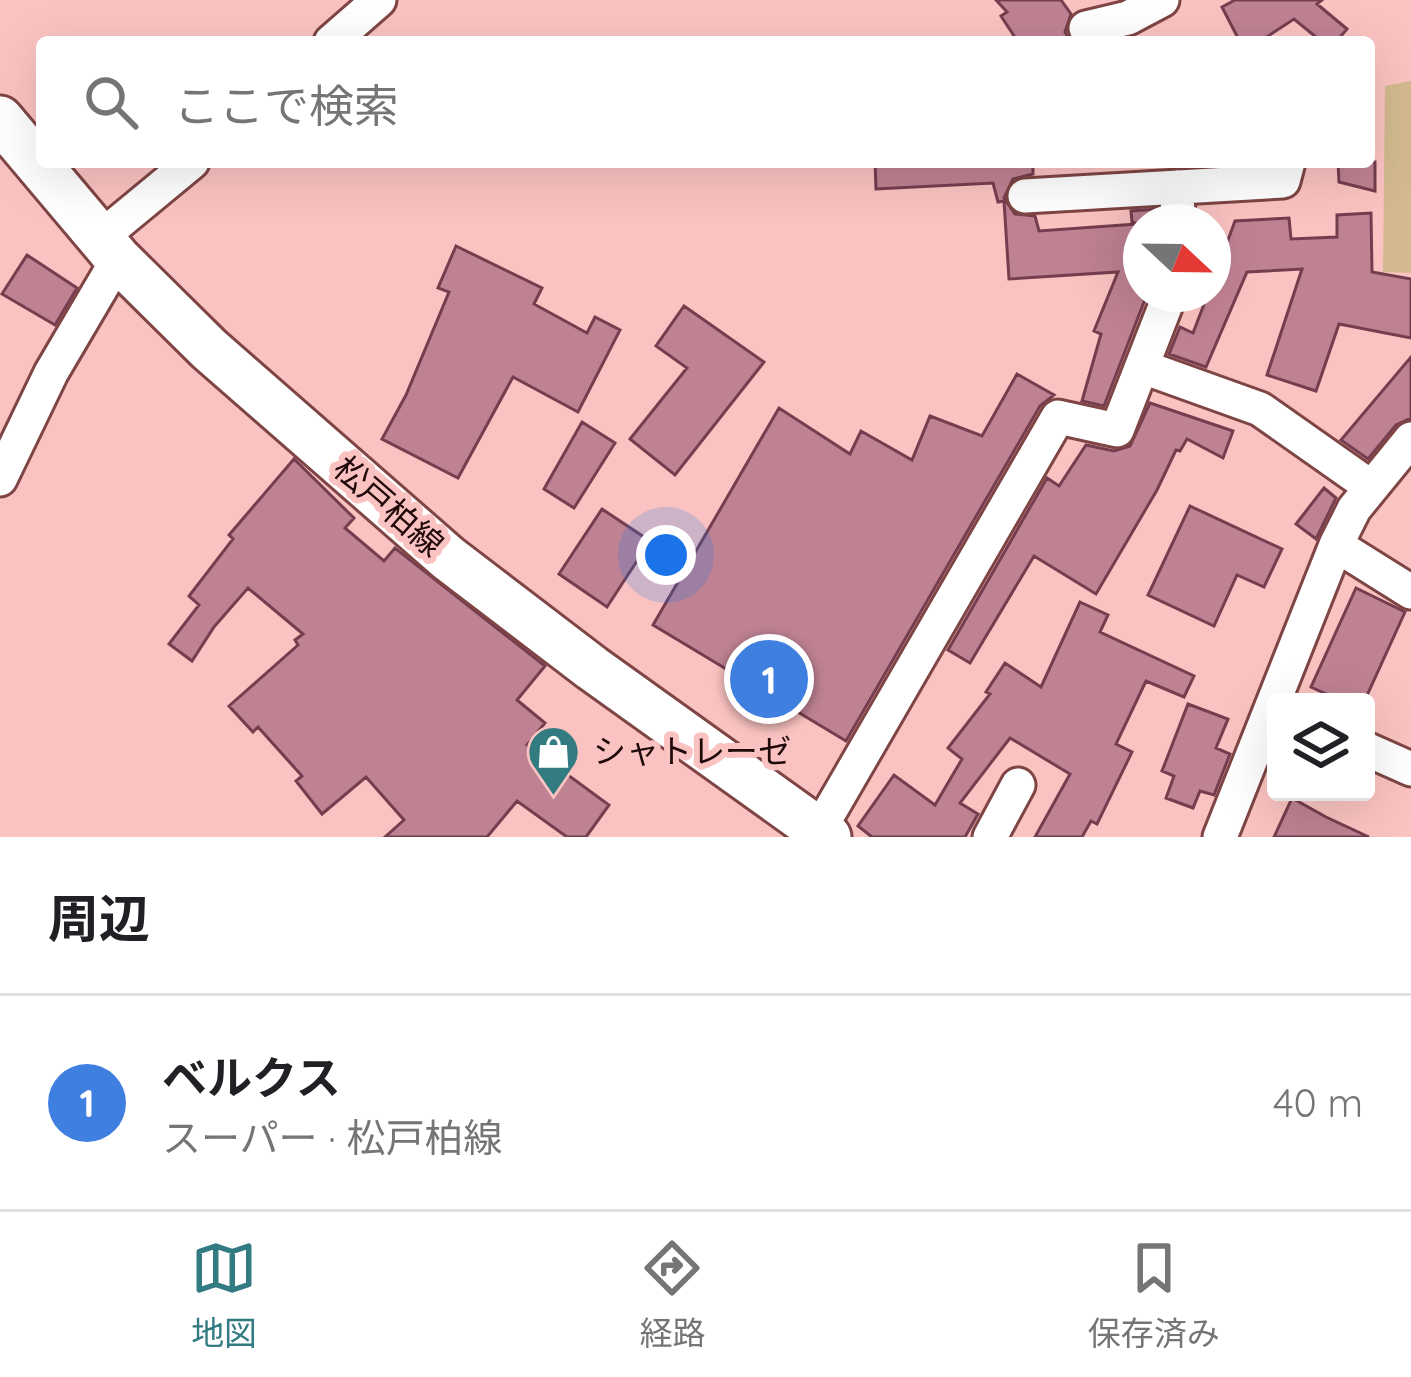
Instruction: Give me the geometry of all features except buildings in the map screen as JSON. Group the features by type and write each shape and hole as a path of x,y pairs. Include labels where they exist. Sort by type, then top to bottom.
{"main road":[{"name":"松戸柏線","path":"0,119 36,162"},
{"name":"松戸柏線","path":"41,168 109,249 209,349 448,558 823,834"}],"street":[{"path":"338,36 379,0"},
{"path":"1086,28 1128,18 1162,0"},
{"path":"0,479 109,249 186,168"},
{"path":"1025,196 1282,181 1286,168"},
{"path":"1177,187 1177,204"},
{"path":"823,834 1058,418 1117,430 1163,312"},
{"path":"1143,367 1260,410 1372,487"},
{"path":"1278,693 1354,509 1411,439"},
{"path":"1336,545 1411,592"},
{"path":"1220,837 1267,721"},
{"path":"1375,753 1411,769"},
{"path":"990,837 1018,785"}],"shaded area":[{"path":"1411,81 1411,273 1383,272 1385,86"}],"place":[{"name":"ベルクス","path":"769,679"},
{"name":"シャトレーゼ","path":"554,797"}]}
